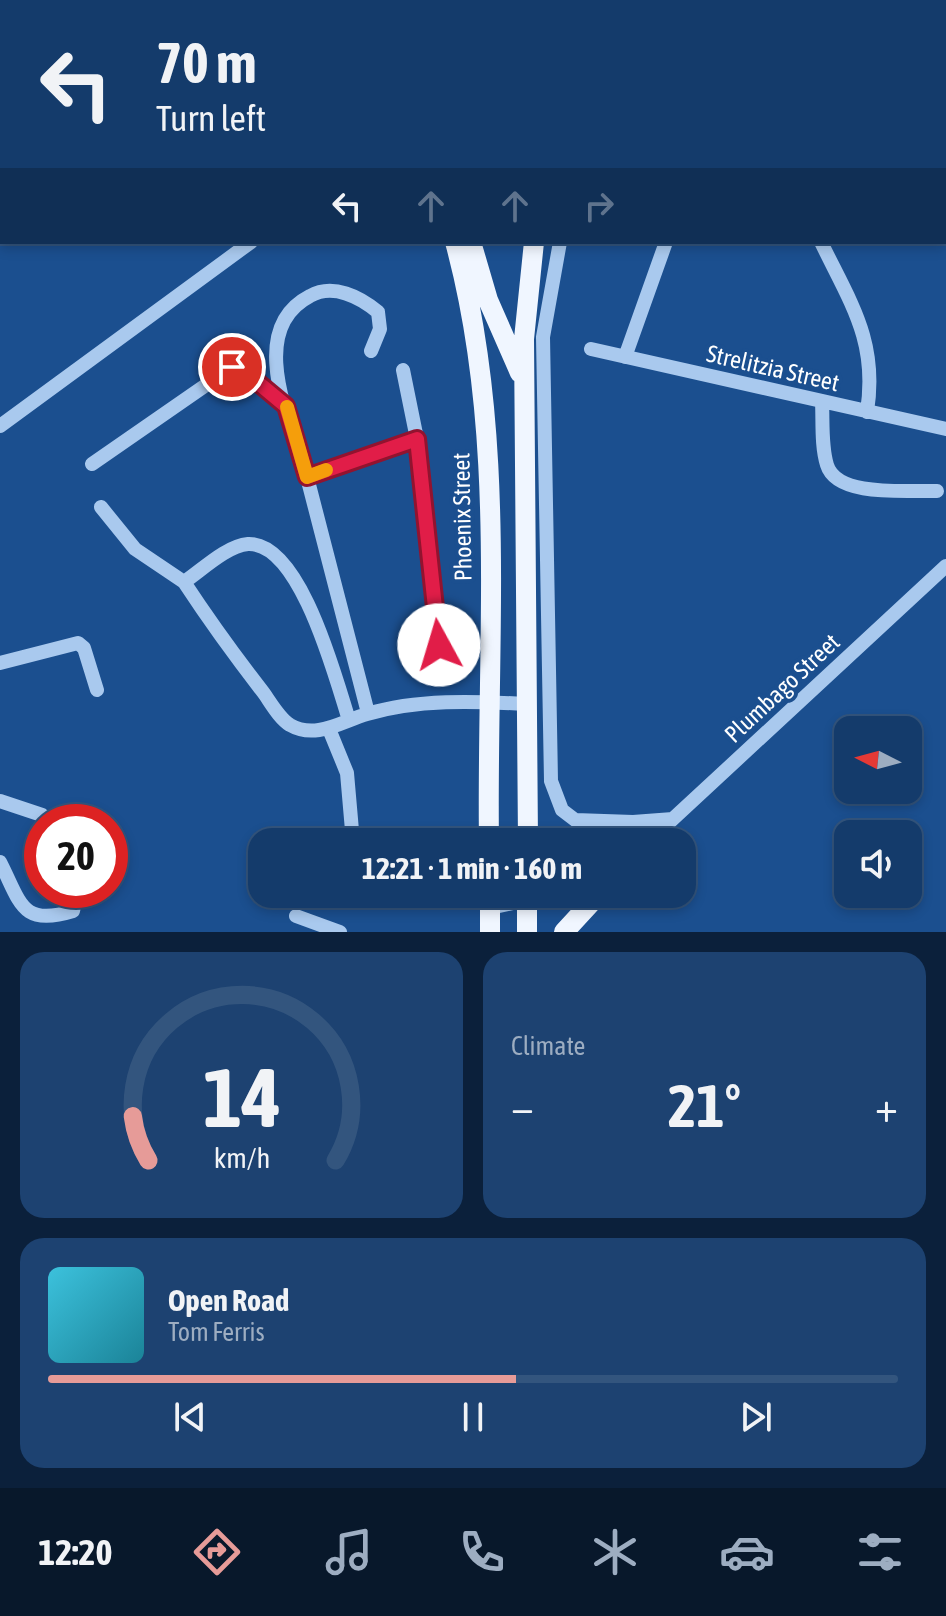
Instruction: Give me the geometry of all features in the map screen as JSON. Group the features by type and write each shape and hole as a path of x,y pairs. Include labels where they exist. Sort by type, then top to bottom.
{"main road":[{"name":"Phoenix Street","path":"456,244 471,303 486,410 489,828"},
{"path":"472,244 488,300 524,382"},
{"path":"528,828 524,382 526,298 534,244"},
{"path":"490,908 490,932"},
{"path":"527,908 527,932"},
{"path":"564,932 586,908"}],"street":[{"path":"0,426 248,244"},
{"path":"560,244 543,337 551,781 555,798 585,828"},
{"path":"625,357 665,244"},
{"path":"822,244 868,346 871,368 867,412"},
{"path":"368,713 276,367 278,328 297,303 314,293 337,291 374,309 381,323 371,351"},
{"name":"Strelitzia Street","path":"591,349 946,429"},
{"path":"92,464 232,367 244,371 286,406"},
{"path":"403,370 417,439 439,645"},
{"path":"822,402 827,465 834,477 854,488 937,491"},
{"path":"307,477 417,439"},
{"path":"101,507 135,549 184,582 225,644 288,724 303,730 329,729 368,713 407,706 489,702 526,704"},
{"path":"184,582 233,548 245,544 265,548 291,574 307,604 349,720"},
{"name":"Plumbago Street","path":"663,828 946,566"},
{"path":"0,663 78,643 84,648 97,690"},
{"path":"341,695 361,687"},
{"path":"329,729 347,773 352,828"},
{"path":"0,801 24,809"},
{"path":"574,820 633,822 673,819"},
{"path":"0,862 25,911 32,917 49,919 73,911 74,908"},
{"path":"296,916 340,932"}],"slow traffic":[{"path":"287,407 307,477 326,470"}],"route":[{"path":"232,367 244,371 286,406 307,477 417,439 439,645"}]}
